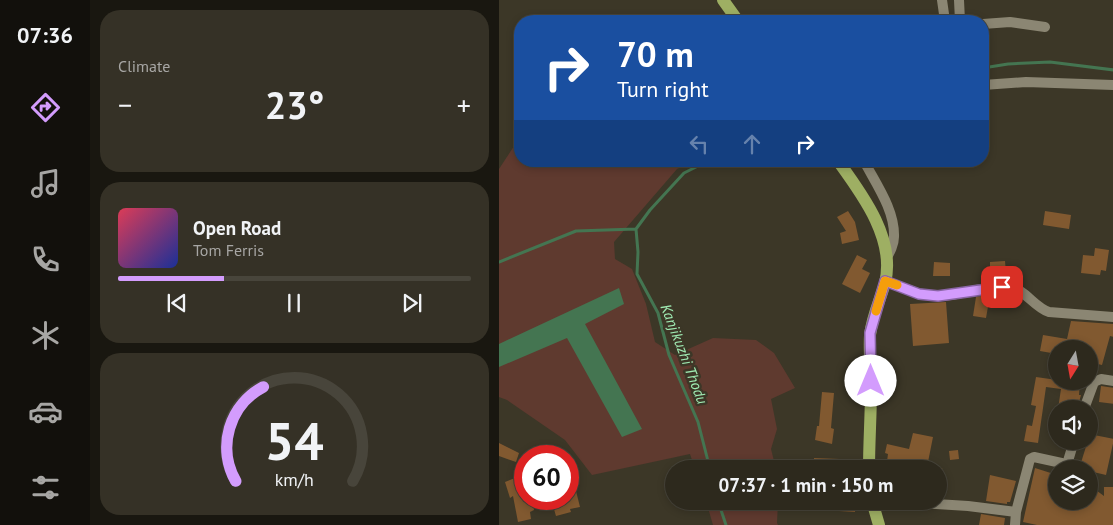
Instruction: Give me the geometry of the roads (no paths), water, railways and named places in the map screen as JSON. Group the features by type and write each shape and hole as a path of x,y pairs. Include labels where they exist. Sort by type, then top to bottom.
{"main road":[{"path":"723,0 734,15"},
{"path":"842,167 860,192 878,227 886,259 885,281 870,333 869,460"},
{"path":"875,510 879,525"}],"street":[{"path":"942,0 944,15"},
{"path":"959,0 960,15"},
{"path":"989,24 1010,22 1045,27"},
{"path":"989,85 1027,82 1113,85"},
{"path":"868,167 887,205 892,221 895,238 892,249 886,259"},
{"path":"885,281 919,294 938,296 987,288 1012,288 1019,290 1041,308 1049,312 1113,317"},
{"path":"1087,400 1094,382 1101,379 1113,381"},
{"path":"1015,525 1016,512 1030,459 1034,458 1066,464 1072,450"},
{"path":"947,505 1016,512"}],"waterway":[{"name":"Kanjikuzhi Thodu","path":"989,67 1050,62 1114,70"},
{"name":"Kanjikuzhi Thodu","path":"696,167 684,173 650,210 636,229 637,274 658,313 669,355 698,422 708,460"},
{"path":"499,262 576,231 636,229"},
{"name":"Kanjikuzhi Thodu","path":"721,510 726,525"}]}
